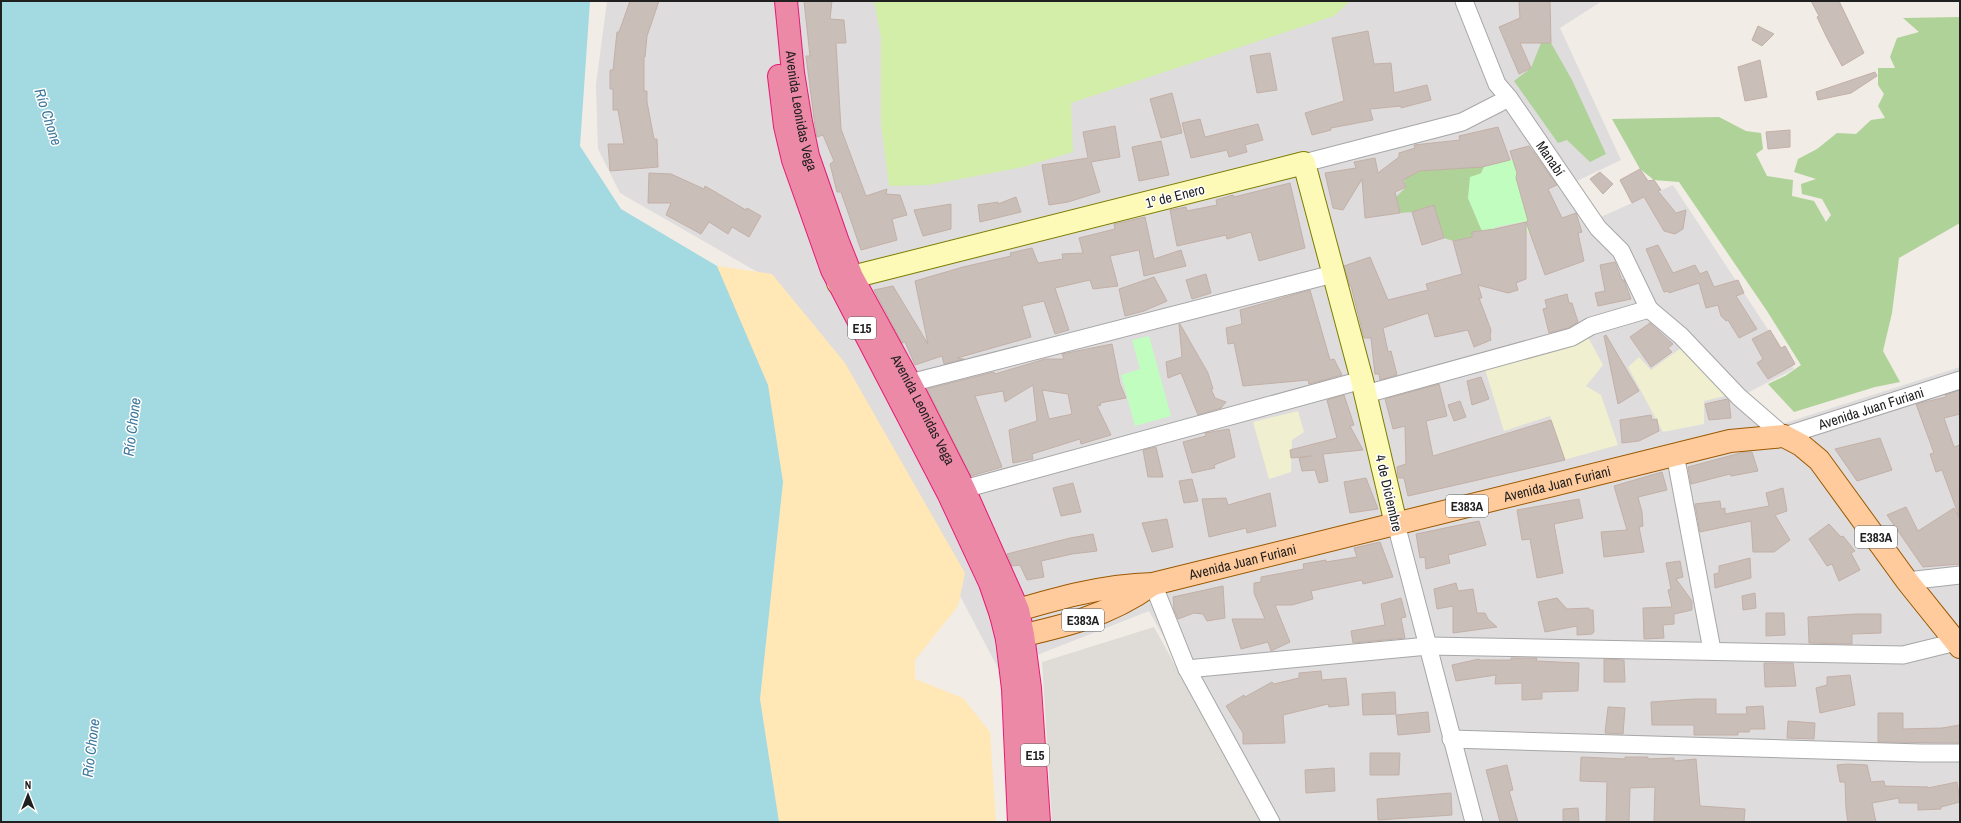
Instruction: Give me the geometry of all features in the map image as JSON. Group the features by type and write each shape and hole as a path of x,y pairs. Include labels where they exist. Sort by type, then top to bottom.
{"highway":[{"name":"Avenida Leonidas Vega","path":"772,1 785,126 793,160 845,280 990,583 1010,613"},
{"name":"Avenida Leonidas Vega","path":"786,1 793,73 808,156 820,191 845,280 910,383 964,489 1010,613 1015,637 1030,688 1039,822"},
{"name":"Avenida Leonidas Vega","path":"1015,637 1013,689 1019,822"}],"main road":[{"name":"Avenida Juan Furiani","path":"1010,613 1054,600 1114,586 1152,584 1730,441 1784,436"},
{"name":"E383A","path":"1784,436 1801,445 1819,460 1907,581 1958,645"},
{"name":"Avenida Juan Furiani","path":"1015,637 1067,625 1106,612 1126,602 1152,584"}],"street":[{"name":"Manabí","path":"1464,1 1497,84 1509,98 1598,228 1622,251 1649,309"},
{"name":"1º de Enero","path":"845,280 1462,122 1509,98"},
{"name":"4 de Diciembre","path":"1304,163 1364,387 1396,524 1451,739 1474,822"},
{"path":"910,383 1333,274"},
{"path":"964,489 1364,387 1572,337 1591,326 1649,309 1681,336 1739,397 1784,436"},
{"name":"Avenida Juan Furiani","path":"1784,436 1960,380"},
{"path":"1674,454 1712,650"},
{"path":"1907,581 1960,575"},
{"path":"1152,584 1187,669 1271,822"},
{"path":"1187,669 1428,646 1712,650 1902,655 1958,645"},
{"path":"1451,739 1960,753"}],"shaded area":[{"path":"607,1 1602,1 1560,28 1621,160 1564,187 1596,219 1673,185 1794,369 1745,394 1776,426 1960,367 1960,822 1268,822 1149,611 999,670 844,375 766,277 620,193 598,149 596,85"},
{"path":"1154,627 1261,822 1052,822 1042,662"}],"green space":[{"path":"874,1 1350,1 1334,16 1071,103 1073,152 1023,167 929,185 889,186 881,124 881,37"},
{"path":"1960,17 1960,223 1899,258 1892,313 1883,351 1900,382 1875,387 1794,412 1768,384 1785,376 1801,365 1767,311 1679,182 1654,180 1640,169 1612,119 1719,117 1746,131 1761,133 1763,149 1756,154 1767,176 1793,180 1792,196 1814,201 1826,222 1831,215 1822,199 1802,194 1801,184 1816,179 1794,172 1798,159 1817,149 1837,133 1856,134 1871,120 1885,118 1878,106 1884,94 1878,85 1878,68 1895,68 1890,57 1897,38 1919,32 1903,18"},
{"path":"1541,43 1551,43 1572,80 1606,154 1590,162 1567,140 1558,143 1514,81 1531,68"},
{"path":"1481,156 1484,167 1468,198 1482,231 1472,232 1472,237 1453,241 1444,238 1434,205 1412,212 1400,213 1396,197 1406,187 1404,179 1419,171 1462,168 1466,160"},
{"path":"1513,159 1517,172 1516,178 1535,232 1528,233 1523,222 1495,227 1496,236 1482,231 1468,198 1470,177 1482,173 1484,167"},
{"path":"1149,336 1171,416 1135,426 1121,375 1140,369 1132,340"},
{"path":"1588,337 1603,365 1586,386 1601,395 1618,445 1564,460 1550,416 1504,431 1484,366"},
{"path":"1685,345 1725,396 1704,401 1704,424 1663,432 1628,367 1639,357 1651,370"},
{"path":"1298,411 1304,432 1292,440 1291,472 1269,479 1253,422"}],"sand":[{"path":"717,266 772,274 845,363 965,573 958,606 915,660 915,679 963,698 990,732 996,822 779,822 760,699 783,482"}],"water":[{"name":"Río Chone","path":"1,1 590,1 580,146 621,209 717,266 768,385 783,482 760,699 779,822 1,822"}],"building":[{"path":"630,1 659,1 647,36 644,57 644,91 647,91 647,102 654,139 657,139 658,167 610,171 608,144 624,144 618,110 613,110 613,89 610,89 610,70 613,70 617,32 619,32"},
{"path":"804,1 832,1 830,19 844,20 846,43 836,43 841,129 866,196 887,189 886,194 900,195 907,215 892,219 897,240 861,250 841,192 837,192 830,164 834,161 823,135 817,137 815,126 806,56 810,56"},
{"path":"1519,1 1550,1 1551,43 1520,43 1531,68 1519,74 1499,27 1520,18"},
{"path":"1811,1 1839,1 1864,53 1842,66 1826,36 1817,17 1819,16"},
{"path":"1758,26 1774,34 1762,46 1752,40"},
{"path":"1368,31 1374,64 1391,63 1394,93 1427,85 1431,100 1401,108 1401,106 1370,109 1373,120 1331,128 1331,130 1312,135 1305,113 1344,101 1332,38"},
{"path":"1270,53 1277,90 1257,93 1250,56"},
{"path":"1760,60 1767,97 1745,101 1738,67"},
{"path":"1875,72 1877,76 1851,93 1818,100 1816,92"},
{"path":"1172,93 1182,133 1161,138 1150,99"},
{"path":"1200,119 1205,137 1258,124 1263,140 1245,145 1247,152 1229,157 1227,150 1191,158 1182,123"},
{"path":"1115,126 1120,157 1091,162 1100,192 1068,202 1049,205 1042,165 1088,158 1083,132"},
{"path":"1498,127 1510,160 1482,167 1419,171 1403,180 1406,187 1395,192 1400,213 1365,218 1362,179 1343,210 1333,208 1325,173 1356,168 1354,162 1375,158 1378,173 1399,157 1399,153 1415,148 1414,145 1460,140 1459,136"},
{"path":"1790,130 1790,147 1768,149 1766,132"},
{"path":"1161,141 1169,175 1139,181 1132,147"},
{"path":"1529,146 1557,185 1548,189 1562,218 1576,213 1582,232 1578,233 1584,261 1545,275 1526,222 1528,221 1516,178 1517,173 1510,151"},
{"path":"1640,169 1648,181 1654,180 1661,190 1658,191 1676,213 1686,210 1683,229 1675,234 1664,231 1644,197 1632,203 1620,180"},
{"path":"1600,172 1613,184 1603,194 1590,179"},
{"path":"649,173 671,174 704,189 705,186 746,210 747,208 761,216 749,237 732,227 728,234 709,222 701,234 666,215 671,203 648,203"},
{"path":"1290,183 1305,248 1259,261 1251,232 1227,239 1226,235 1177,246 1170,210 1186,207 1187,211 1217,205 1216,200"},
{"path":"1016,197 1021,212 980,222 978,205 998,202 998,204"},
{"path":"951,204 951,229 923,236 914,210"},
{"path":"1434,205 1444,238 1422,245 1412,212"},
{"path":"1145,217 1154,259 1181,250 1186,266 1144,276 1139,250 1110,256 1118,286 1093,289 1090,280 1055,288 1069,330 1055,334 1044,301 1022,306 1031,337 957,358 964,359 944,364 942,356 915,365 905,342 902,343 874,290 893,286 928,344 915,281 963,267 1011,256 1010,253 1032,248 1038,263 1063,259 1062,254 1083,253 1079,238 1115,229 1114,224"},
{"path":"1526,222 1526,279 1516,283 1518,290 1508,293 1478,285 1482,298 1479,298 1491,330 1491,340 1474,347 1468,330 1435,337 1428,313 1383,328 1388,352 1391,351 1397,375 1380,380 1379,374 1375,374 1371,338 1364,338 1351,286 1344,266 1370,257 1388,300 1428,290 1426,284 1462,274 1453,241 1472,237 1472,232 1495,229"},
{"path":"1658,245 1673,273 1695,265 1700,274 1707,271 1714,287 1738,280 1744,293 1736,296 1757,329 1739,338 1728,320 1726,321 1721,316 1718,305 1706,308 1699,283 1669,293 1669,291 1664,292 1646,249"},
{"path":"1615,262 1631,299 1598,306 1595,293 1605,291 1600,265"},
{"path":"1206,274 1211,293 1192,299 1186,280"},
{"path":"1154,277 1167,301 1144,311 1125,316 1119,289"},
{"path":"1310,290 1330,360 1334,359 1342,375 1309,384 1308,380 1243,386 1234,343 1228,344 1226,328 1242,324 1240,310"},
{"path":"1567,294 1569,303 1572,303 1578,322 1568,328 1549,333 1543,309 1547,308 1545,300"},
{"path":"1650,323 1673,344 1668,348 1672,352 1651,367 1630,337"},
{"path":"1179,324 1208,373 1213,389 1211,389 1215,398 1226,402 1221,408 1198,415 1181,373 1168,378 1166,362 1182,357"},
{"path":"1770,330 1781,348 1785,346 1795,364 1768,379 1757,363 1763,359 1752,339"},
{"path":"1606,335 1639,391 1618,404 1604,336"},
{"path":"1112,344 1120,384 1126,398 1100,403 1101,405 1097,406 1111,435 1081,444 1080,439 1032,454 1033,459 1013,463 1009,430 1037,421 1033,385 1005,402 1003,391 975,396 1002,467 971,476 927,389 994,372 995,374 1045,359 1064,359 1062,354","holes":["1042,390 1068,394 1072,414 1049,419"]},
{"path":"1481,377 1489,399 1472,405 1467,381"},
{"path":"1439,384 1447,416 1426,421 1433,456 1551,420 1565,460 1408,496 1404,478 1398,478 1397,467 1406,464 1405,426 1393,429 1385,399"},
{"path":"1960,390 1960,414 1944,418 1954,447 1960,445 1959,516 1942,470 1936,472 1930,454 1934,453 1916,404 1946,397 1945,395"},
{"path":"1344,395 1354,425 1350,426 1363,450 1323,454 1328,481 1319,483 1315,470 1302,471 1299,458 1311,456 1291,458 1290,450 1337,438 1327,400"},
{"path":"1727,399 1729,401 1731,418 1709,420 1705,404"},
{"path":"1460,401 1466,417 1454,421 1448,405"},
{"path":"1651,415 1652,420 1657,419 1659,431 1639,441 1622,443 1620,420"},
{"path":"1229,429 1235,457 1214,465 1215,468 1192,473 1183,442 1206,436 1205,433"},
{"path":"1880,438 1892,470 1857,481 1835,449"},
{"path":"1156,447 1163,477 1148,477 1143,450"},
{"path":"1744,452 1752,452 1758,471 1731,476 1730,474 1691,484 1688,467"},
{"path":"1662,472 1667,490 1638,497 1642,512 1643,526 1639,527 1644,552 1604,557 1601,532 1627,530 1614,486"},
{"path":"1366,478 1378,509 1350,513 1344,482"},
{"path":"1192,479 1198,501 1184,503 1179,481"},
{"path":"1073,483 1081,512 1061,516 1053,488"},
{"path":"1783,488 1787,511 1775,515 1790,540 1774,552 1753,552 1751,521 1700,532 1695,504 1720,501 1721,509 1725,508 1725,514 1769,506 1766,493"},
{"path":"1270,493 1276,526 1247,533 1246,528 1209,537 1202,499 1226,498 1228,505"},
{"path":"1579,499 1583,518 1554,524 1563,573 1537,578 1530,539 1522,540 1517,510"},
{"path":"1906,507 1918,531 1954,508 1960,519 1960,564 1923,567 1887,515"},
{"path":"1167,519 1173,547 1152,552 1142,523"},
{"path":"1479,521 1486,545 1448,555 1450,563 1426,569 1425,557 1420,558 1416,534"},
{"path":"1829,524 1841,537 1843,536 1855,551 1851,553 1860,570 1839,581 1832,564 1827,566 1809,539"},
{"path":"1093,534 1097,551 1072,554 1041,561 1044,577 1027,580 1020,565 1012,566 1007,554 1070,538"},
{"path":"1380,542 1393,577 1363,584 1362,580 1311,591 1313,599 1292,605 1275,605 1290,642 1271,651 1268,642 1241,649 1232,619 1265,619 1254,593 1254,583 1261,582 1261,577 1304,569 1303,564 1357,557 1354,548"},
{"path":"1750,558 1751,578 1715,588 1714,574 1719,573 1719,566"},
{"path":"1680,561 1683,577 1676,579 1692,601 1692,610 1674,614 1674,624 1663,625 1664,638 1644,639 1643,608 1672,607 1668,590 1671,589 1666,563"},
{"path":"1456,583 1458,591 1473,589 1477,613 1485,613 1488,619 1497,627 1453,633 1453,606 1437,609 1434,589"},
{"path":"1223,586 1225,618 1207,621 1203,614 1194,613 1178,619 1174,609 1173,597"},
{"path":"1755,593 1756,608 1743,610 1742,596"},
{"path":"1401,598 1406,617 1401,618 1405,638 1353,643 1351,631 1385,625 1381,604"},
{"path":"1557,598 1567,609 1589,608 1589,610 1593,610 1594,632 1592,634 1577,635 1577,626 1545,632 1538,602"},
{"path":"1766,613 1784,613 1785,635 1766,636"},
{"path":"1881,614 1881,633 1852,634 1852,644 1809,643 1808,617"},
{"path":"1511,658 1537,658 1536,661 1579,663 1578,691 1542,692 1542,699 1522,700 1522,683 1495,684 1496,675 1456,681 1452,665 1479,659 1511,660"},
{"path":"1604,659 1624,660 1625,682 1604,682"},
{"path":"1764,663 1793,663 1796,686 1765,687"},
{"path":"1321,671 1322,680 1346,678 1349,705 1329,707 1328,704 1283,715 1285,743 1243,744 1243,733 1226,706 1244,695 1245,697 1272,682 1274,684 1299,678 1299,673"},
{"path":"1850,675 1855,705 1820,713 1816,688 1827,685 1827,677"},
{"path":"1395,692 1396,714 1363,715 1362,694"},
{"path":"1716,699 1716,714 1747,714 1746,707 1763,706 1765,729 1750,729 1749,732 1738,732 1738,735 1694,735 1694,725 1652,725 1651,702"},
{"path":"1608,707 1625,708 1623,734 1605,733"},
{"path":"1428,712 1430,732 1398,735 1396,715"},
{"path":"1878,713 1903,713 1903,729 1942,728 1960,725 1960,743 1878,742"},
{"path":"1788,721 1815,723 1814,739 1787,738"},
{"path":"1370,753 1400,753 1399,775 1370,775"},
{"path":"1581,757 1625,759 1625,757 1648,757 1648,759 1674,758 1674,761 1696,759 1700,806 1745,809 1744,822 1654,822 1655,787 1630,788 1629,822 1606,822 1607,782 1580,781"},
{"path":"1507,765 1513,790 1509,791 1518,822 1500,822 1486,770"},
{"path":"1837,765 1867,765 1871,782 1884,781 1885,786 1928,788 1957,782 1960,802 1941,807 1941,809 1918,810 1918,803 1899,803 1899,798 1872,803 1876,822 1848,822 1845,782 1840,782"},
{"path":"1334,768 1335,791 1306,793 1305,770"},
{"path":"1451,793 1452,815 1378,820 1377,799"},
{"path":"1578,808 1579,822 1563,822 1563,809"}]}
